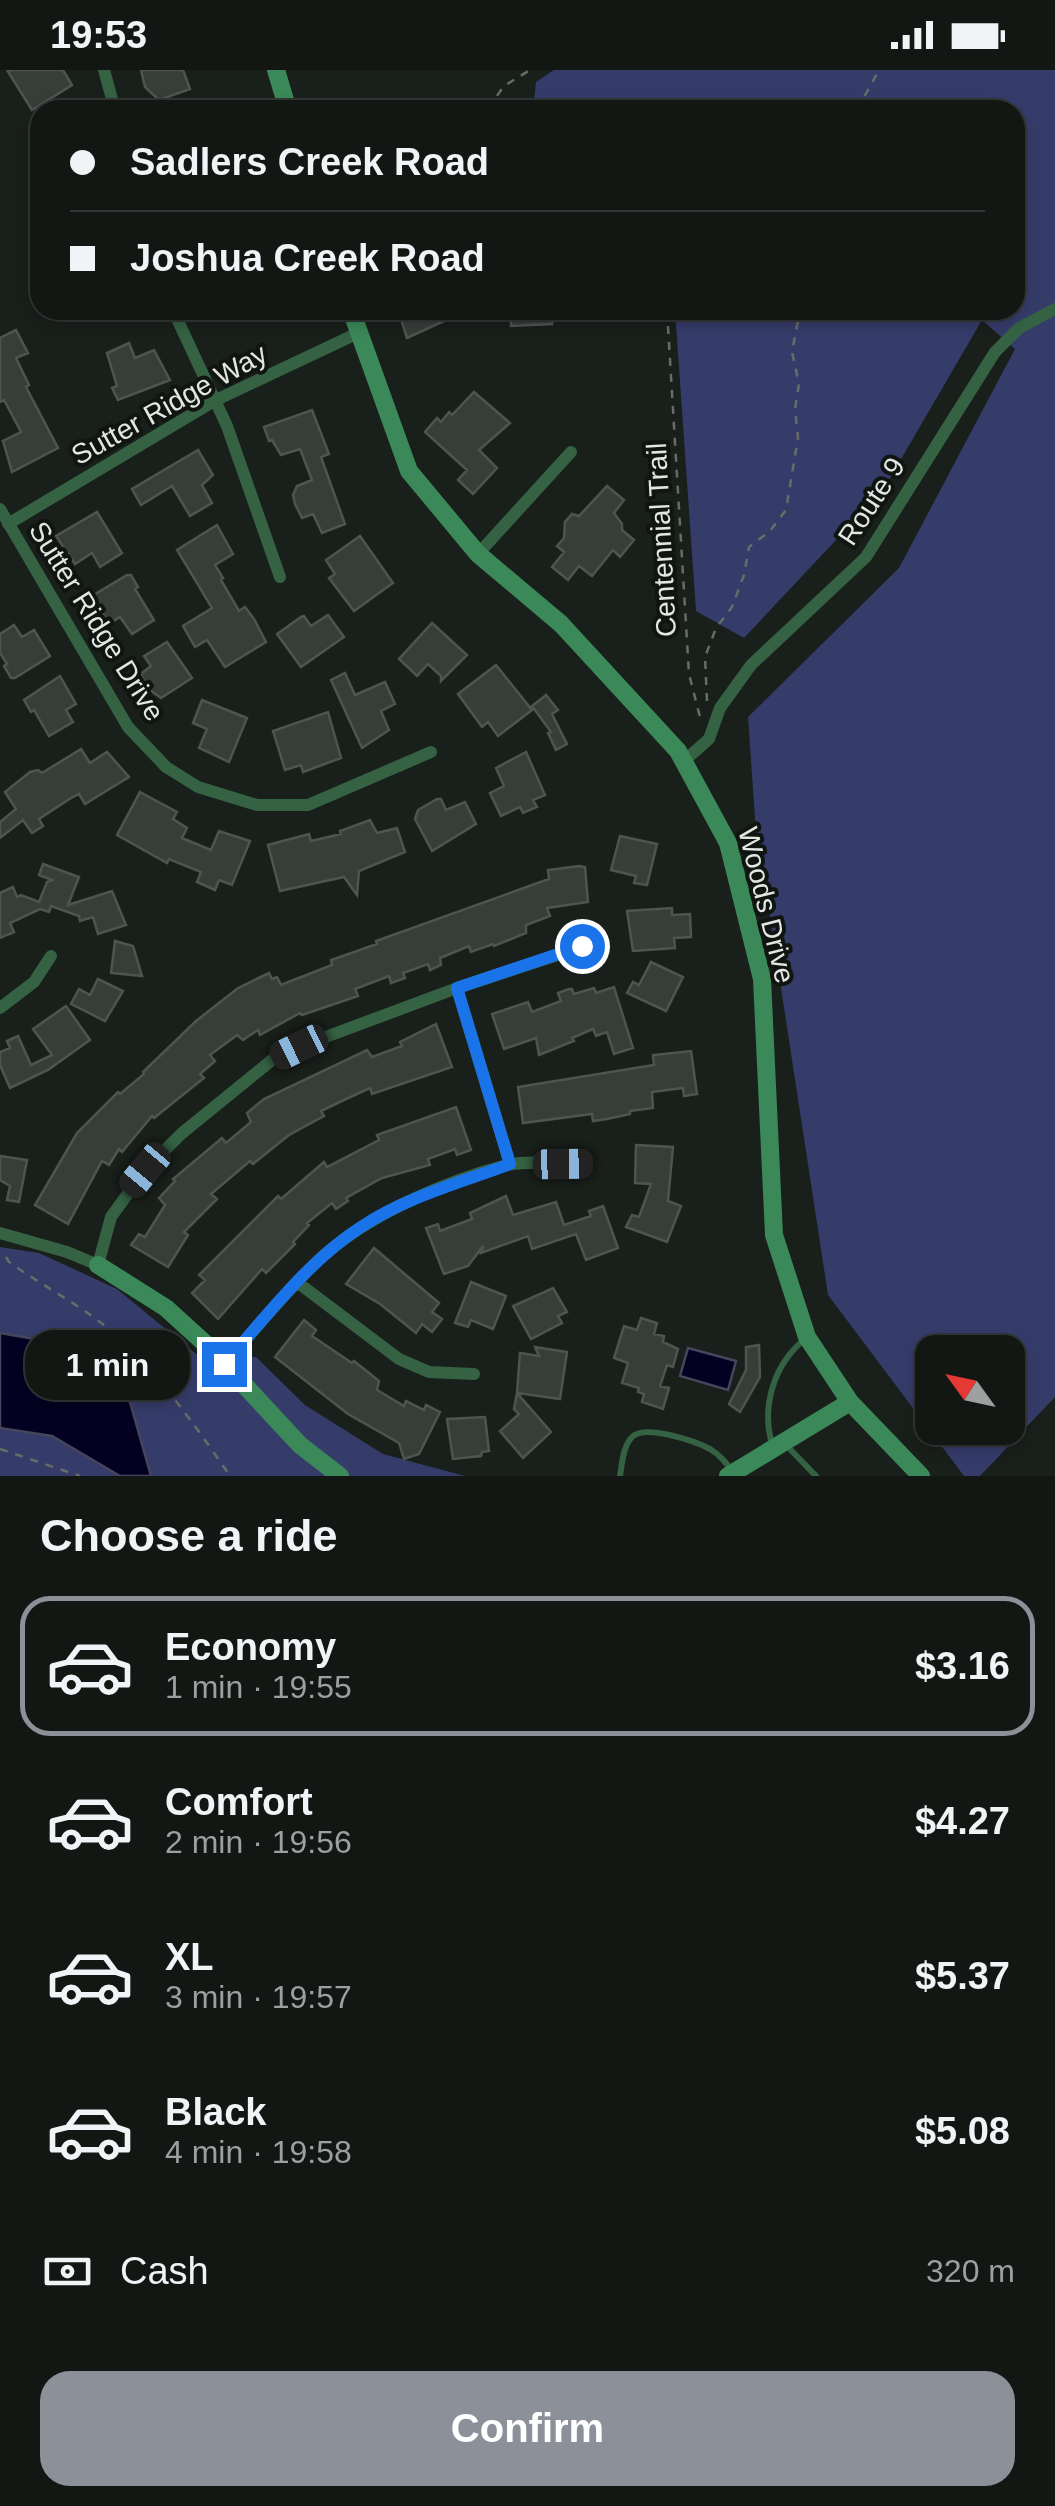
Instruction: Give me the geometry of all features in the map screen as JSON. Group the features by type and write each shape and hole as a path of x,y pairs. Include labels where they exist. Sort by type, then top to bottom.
{"street":[{"path":"104,70 112,100"},
{"path":"276,70 285,100"},
{"name":"Route 9","path":"684,761 709,739 720,708 751,665 866,557 996,352 1030,321 1055,309"},
{"path":"178,320 227,426 280,577"},
{"name":"Woods Drive","path":"354,320 409,470 478,554 561,624 684,761 728,843 762,978 774,1235 807,1337 850,1402 921,1476"},
{"name":"Sutter Ridge Way","path":"8,524 214,401 358,333"},
{"path":"478,554 571,452"},
{"name":"Sutter Ridge Drive","path":"0,509 128,727 166,767 198,788 257,805 308,805 431,752"},
{"path":"98,1265 111,1217 125,1193 161,1152 248,1077 299,1047 582,946"},
{"path":"0,1008 34,982 51,956"},
{"path":"457,988 510,1164"},
{"path":"224,1364 297,1282 342,1240 378,1217 418,1197 510,1164 584,1164"},
{"path":"0,1234 98,1265 166,1308 300,1445 340,1476"},
{"path":"297,1282 399,1359 429,1372 474,1374"},
{"path":"739,1473 850,1402"}],"lane":[{"path":"807,1337 784,1359 772,1389 768,1418 779,1447 816,1476"},
{"path":"620,1476 626,1446 632,1437 652,1430 709,1448 739,1473"}],"path":[{"path":"494,100 504,86 530,70"},
{"path":"862,100 879,70"},
{"name":"Centennial Trail","path":"668,320 689,674 705,732"},
{"path":"708,703 705,657 716,628 732,607 750,547 770,531 786,510 798,438 795,410 799,384 792,352 798,320"},
{"path":"6,1256 8,1262 61,1294 118,1336 195,1424 230,1476"},
{"path":"0,1449 80,1476"}],"shaded area":[{"path":"554,70 1055,70 1055,1397 1025,1429 1025,1335 915,1335 915,1411 828,1295 755,818 748,717 899,568 1015,349 982,320 1025,320 1025,100 534,100 536,82"},
{"path":"676,320 982,320 883,490 744,638 696,611"},
{"path":"0,1247 39,1253 117,1289 201,1358 256,1357 305,1405 383,1454 465,1476 0,1476"},
{"path":"0,1333 46,1341 130,1402 151,1476 120,1476 52,1436 0,1428"},
{"path":"688,1348 736,1361 728,1390 680,1376"},
{"path":"941,1445 1009,1445 980,1476 964,1476"}],"building":[{"path":"7,70 63,70 72,85 48,100 30,100 30,107"},
{"path":"141,70 183,70 190,89 159,100 145,87"},
{"path":"401,320 444,320 444,321 407,338"},
{"path":"511,320 552,320 552,324 511,326"},
{"path":"16,330 28,353 16,358 29,385 26,387 58,448 12,472 3,441 21,432 4,400 0,402 0,338"},
{"path":"129,343 135,358 154,350 170,380 118,400 112,388 117,386 107,353"},
{"path":"474,392 510,423 479,450 497,468 473,494 458,480 467,470 425,432 437,418 441,422 449,412 452,415"},
{"path":"312,410 329,454 321,457 345,524 322,533 313,514 302,518 295,504 297,486 312,480 300,449 281,455 264,427"},
{"path":"198,450 213,475 202,485 212,503 190,516 172,486 141,505 132,489"},
{"path":"607,486 624,500 614,513 622,530 634,540 620,557 613,550 592,576 579,566 568,580 552,567 564,552 557,546 564,538 565,522 572,514 579,516"},
{"path":"97,512 122,553 100,567 92,553 75,564 56,536"},
{"path":"217,525 233,554 215,565 221,580 239,611 245,607 254,619 266,642 225,667 207,640 195,647 183,626 212,608 177,550"},
{"path":"360,536 393,583 354,611 329,578 335,574 326,560"},
{"path":"131,575 154,620 132,634 120,617 107,621 92,596"},
{"path":"328,615 344,637 301,667 277,634 301,617 311,626"},
{"path":"432,623 467,655 441,681 441,676 428,664 417,676 399,659"},
{"path":"14,625 22,637 34,630 50,656 11,678 0,653 0,634"},
{"path":"167,642 192,678 161,698 147,688 141,674 151,666 144,656"},
{"path":"496,665 532,710 498,736 488,722 482,727 458,694"},
{"path":"345,673 355,695 385,682 395,704 381,711 389,730 362,748 331,680"},
{"path":"60,676 76,704 66,710 73,722 49,736 24,700"},
{"path":"546,695 558,710 552,714 567,744 556,750 548,733 551,732 532,706"},
{"path":"202,700 247,718 229,762 199,748 207,729 193,723"},
{"path":"328,712 341,758 303,772 301,765 285,770 273,731"},
{"path":"81,749 90,763 107,752 129,777 85,804 79,794 71,798 39,819 43,826 32,833 23,820 0,838 0,822 16,809 5,792 30,772 42,773"},
{"path":"526,752 545,795 533,800 537,807 523,813 520,807 501,816 490,793 504,786 496,768"},
{"path":"140,792 177,812 173,819 187,828 182,838 211,850 219,831 250,841 232,885 219,880 215,890 197,882 201,872 169,859 167,863 117,835"},
{"path":"441,799 446,810 465,802 476,824 432,851 415,819 418,810"},
{"path":"370,820 377,833 397,828 405,852 359,871 357,895 344,877 280,891 268,845 309,834 311,841 341,834 340,831"},
{"path":"620,836 657,844 647,885 634,883 636,876 611,870"},
{"path":"43,864 79,877 68,905 112,891 126,925 98,934 93,917 80,921 79,916 51,906 49,912 40,909 10,923 14,932 0,938 0,893 13,887 17,897 39,902 47,882 52,880 39,875"},
{"path":"585,867 588,902 547,908 550,916 526,925 526,933 471,952 469,946 440,958 441,965 430,970 428,964 403,973 405,978 391,983 389,976 355,989 358,996 300,1013 260,1035 258,1030 243,1040 237,1035 210,1055 215,1061 200,1074 204,1078 152,1116 122,1152 119,1149 109,1165 102,1161 68,1224 35,1205 77,1133 196,1021 238,988 269,973 281,985 332,965 331,960 377,944 376,941 549,879 548,870"},
{"path":"672,908 672,915 690,914 691,937 674,938 675,948 633,951 627,911"},
{"path":"115,941 133,946 142,976 111,973"},
{"path":"651,962 683,977 666,1011 627,993 633,982 639,985"},
{"path":"98,979 123,991 105,1021 71,1004 79,989 90,995"},
{"path":"614,987 633,1048 614,1054 607,1032 596,1036 593,1029 539,1055 536,1038 504,1049 492,1014 528,1002 532,1012 561,1001 558,993 569,989 574,994"},
{"path":"66,1006 90,1040 48,1070 10,1088 0,1065 0,1052 10,1048 7,1041 18,1036 31,1065 52,1055 33,1029"},
{"path":"436,1024 452,1067 372,1094 370,1088 344,1100 321,1111 324,1116 289,1135 253,1164 250,1161 211,1194 217,1199 184,1232 188,1235 168,1267 131,1245 139,1234 145,1237 165,1205 159,1198 173,1179 222,1138 226,1143 251,1122 247,1113 264,1099 367,1050 372,1057 402,1046 400,1042"},
{"path":"691,1051 697,1094 684,1096 683,1088 652,1092 653,1108 607,1119 593,1121 592,1114 523,1123 518,1087 654,1065 653,1055"},
{"path":"456,1107 471,1150 457,1155 455,1149 428,1159 430,1165 382,1178 346,1198 348,1201 336,1209 332,1203 307,1223 295,1244 266,1273 262,1269 218,1319 192,1293 205,1280 199,1275 278,1196 281,1199 324,1162 327,1167 379,1140 377,1135"},
{"path":"636,1145 673,1147 668,1201 681,1206 667,1242 626,1227 632,1215 639,1217 651,1184 635,1183"},
{"path":"0,1156 27,1160 19,1202 7,1200 10,1186 0,1180"},
{"path":"506,1196 513,1215 556,1202 564,1225 591,1216 589,1211 603,1206 618,1248 586,1260 576,1234 532,1249 528,1236 481,1253 483,1246 468,1266 444,1274 426,1228 438,1224 440,1231 472,1219 470,1213"},
{"path":"374,1248 439,1303 432,1312 442,1319 432,1332 422,1324 416,1333 380,1304 346,1284"},
{"path":"471,1282 506,1296 493,1329 471,1320 468,1327 455,1323"},
{"path":"553,1288 567,1312 558,1316 562,1323 531,1339 513,1306"},
{"path":"641,1318 657,1323 654,1334 664,1336 663,1342 678,1349 673,1367 667,1365 660,1386 669,1388 663,1409 642,1402 644,1394 638,1392 639,1388 622,1383 628,1363 614,1358 624,1326 637,1330"},
{"path":"304,1320 316,1330 312,1336 379,1381 377,1390 404,1406 406,1401 424,1410 426,1405 440,1412 419,1454 404,1459 399,1443 348,1414 275,1357"},
{"path":"759,1345 760,1377 740,1412 729,1404 746,1370 746,1347"},
{"path":"535,1347 567,1352 560,1399 517,1393 520,1353 539,1356"},
{"path":"517,1393 551,1432 523,1458 500,1431 519,1414 514,1409"},
{"path":"485,1417 489,1451 481,1456 453,1459 447,1419"}],"route":[{"path":"224,1364 311,1268 359,1228 418,1197 510,1164 457,988 582,946"}]}
